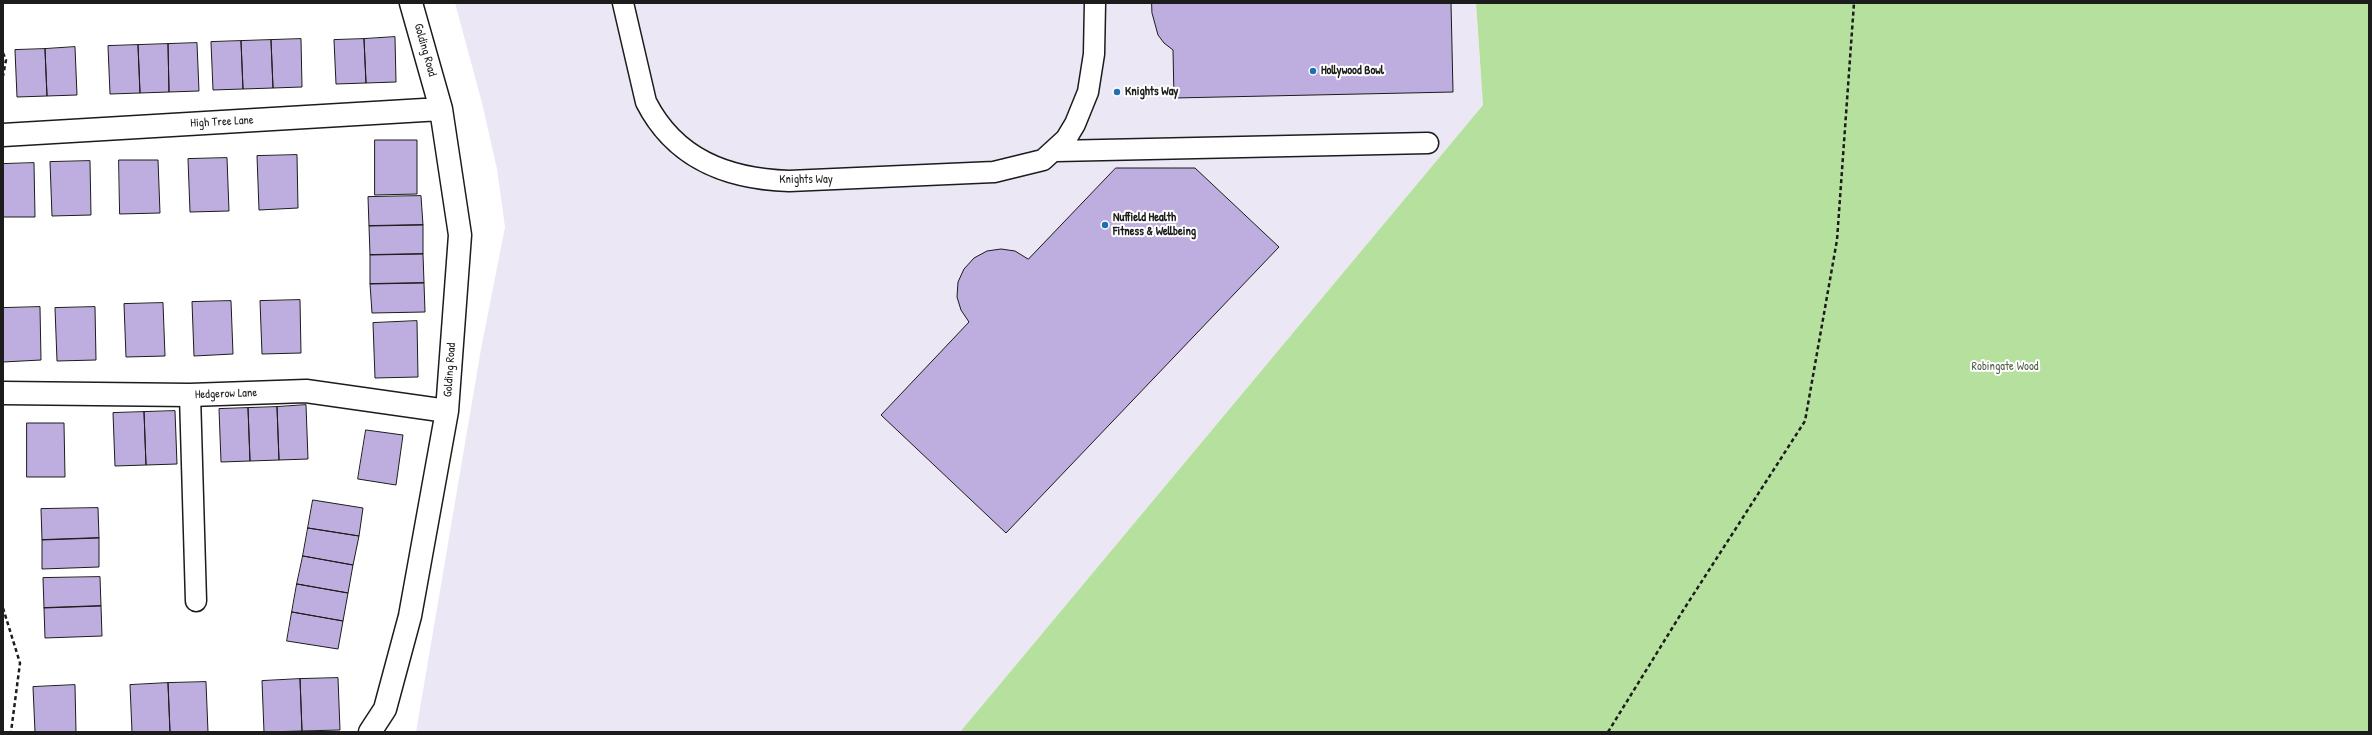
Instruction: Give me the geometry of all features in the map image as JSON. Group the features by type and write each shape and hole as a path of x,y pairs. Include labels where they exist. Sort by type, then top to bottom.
{"street":[{"name":"Golding Road","path":"370,732 385,709 410,616 447,411 460,235 441,109 411,3"},
{"name":"High Tree Lane","path":"3,135 441,109"},
{"name":"Hedgerow Lane","path":"3,393 190,395 306,391 447,411"}],"lane":[{"name":"Knights Way","path":"623,3 642,88 653,114 680,147 724,171 766,180 789,181 962,174 1015,169 1043,160 1056,151 1066,139 1075,124 1088,92 1094,54 1095,3"},
{"path":"1056,151 1428,143"},
{"path":"190,395 196,601"}],"path":[{"path":"1608,732 1684,608 1805,421 1837,240 1854,3"},
{"path":"3,53 6,60 3,76"},
{"path":"3,608 20,663 11,732"}],"shaded area":[{"path":"455,3 1476,3 1483,105 960,732 416,732 481,349 505,227 497,169 482,103"}],"green space":[{"name":"Robingate Wood","path":"1476,3 2369,3 2369,732 960,732 1483,105"}],"building":[{"name":"Hollywood Bowl","path":"1152,3 1451,3 1453,92 1174,98 1173,50 1164,43 1158,35 1152,13"},
{"path":"395,37 396,82 366,83 364,39"},
{"path":"301,39 302,87 273,88 271,40"},
{"path":"364,39 366,83 336,84 334,40"},
{"path":"271,40 273,88 243,89 241,41"},
{"path":"241,41 243,89 213,90 211,42"},
{"path":"197,43 199,91 169,92 168,44"},
{"path":"168,44 169,92 140,93 138,45"},
{"path":"138,45 140,93 110,94 108,46"},
{"path":"75,47 77,95 47,96 45,49"},
{"path":"45,49 47,96 17,97 15,50"},
{"path":"375,140 417,140 417,194 375,195"},
{"path":"297,155 298,208 259,210 257,156"},
{"path":"227,158 229,211 190,212 188,159"},
{"path":"119,160 158,160 160,213 120,214"},
{"path":"90,161 91,215 52,216 50,162"},
{"path":"34,163 35,217 3,217 3,164"},
{"path":"1116,168 1195,168 1279,247 1006,533 881,415 969,322 961,310 957,297 958,282 964,269 974,258 987,251 1001,249 1015,251 1028,259"},
{"path":"421,196 423,225 369,226 368,197"},
{"path":"423,225 423,254 370,255 369,226"},
{"path":"423,254 424,283 370,284 370,255"},
{"path":"424,283 425,312 372,313 370,284"},
{"path":"300,300 301,353 262,354 260,301"},
{"path":"231,301 233,354 194,356 192,302"},
{"path":"163,303 165,356 126,357 124,304"},
{"path":"40,307 41,360 3,362 3,308"},
{"path":"95,307 96,360 57,361 55,308"},
{"path":"417,321 418,377 375,378 373,323"},
{"path":"306,405 308,459 279,460 277,407"},
{"path":"277,407 279,460 250,461 248,408"},
{"path":"248,408 250,461 221,462 219,409"},
{"path":"175,411 177,464 146,465 144,412"},
{"path":"144,412 146,465 115,466 113,413"},
{"path":"27,423 64,423 65,477 27,477"},
{"path":"366,430 403,435 396,485 358,479"},
{"path":"313,500 363,508 359,536 308,528"},
{"path":"98,508 99,538 42,540 41,509"},
{"path":"308,528 359,536 353,565 303,556"},
{"path":"99,538 99,567 42,569 42,540"},
{"path":"303,556 353,565 348,593 297,584"},
{"path":"100,577 101,606 44,608 43,578"},
{"path":"297,584 348,593 343,621 292,612"},
{"path":"101,606 102,636 45,638 44,608"},
{"path":"292,612 343,621 338,649 287,641"},
{"path":"338,678 340,730 302,731 300,679"},
{"path":"300,679 302,731 264,732 262,681"},
{"path":"206,682 208,732 170,732 168,683"},
{"path":"168,683 170,732 132,732 130,685"},
{"path":"75,685 76,732 35,732 33,687"}],"place":[{"name":"Hollywood Bowl","path":"1313,71"},
{"name":"Knights Way","path":"1117,92"},
{"name":"Nuffield Health Fitness & Wellbeing","path":"1105,225"}]}
